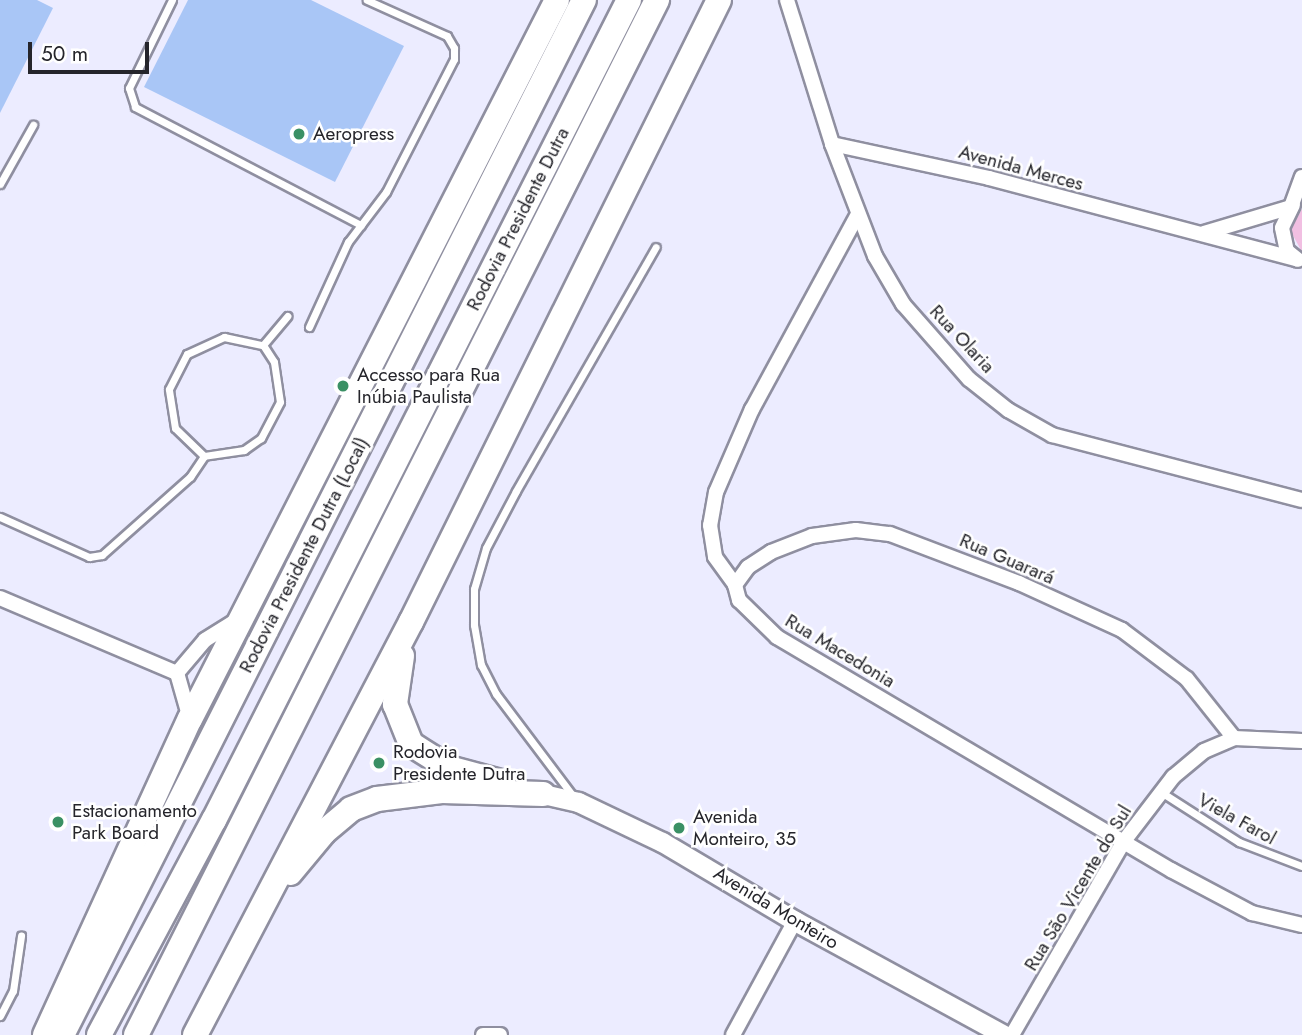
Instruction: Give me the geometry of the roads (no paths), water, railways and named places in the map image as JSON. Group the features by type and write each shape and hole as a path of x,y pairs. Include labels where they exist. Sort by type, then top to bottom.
{"highway":[{"path":"45,1035 190,719 557,0"},
{"name":"Rodovia Presidente Dutra (Local)","path":"62,1035 584,0"},
{"name":"Rodovia Presidente Dutra","path":"99,1035 217,813 629,0"},
{"name":"Rodovia Presidente Dutra","path":"136,1035 657,0"},
{"path":"195,1035 411,622 719,0"},
{"path":"411,622 395,681 395,704 411,744 449,768 543,794"},
{"path":"264,903 324,832 351,809 377,799 442,791 543,794"},
{"path":"175,1035 212,1002"}],"street":[{"name":"Rua Olaria","path":"787,0 832,144 857,216 875,256 911,314 970,379 1008,411 1052,435 1302,500"},
{"name":"Avenida Merces","path":"832,144 989,178 1299,261"},
{"path":"1299,261 1287,251 1282,228 1296,203 1302,177"},
{"path":"1199,234 1296,203"},
{"name":"Rua Macedonia","path":"857,216 752,409 716,492 710,525 715,557 735,585 747,612 777,637 1241,908 1302,925"},
{"name":"Rua Guarará","path":"735,585 748,567 771,552 812,536 856,530 890,534 1019,583 1122,630 1187,679 1234,738"},
{"path":"0,598 177,673"},
{"path":"177,673 205,640 241,617"},
{"path":"177,673 190,719"},
{"name":"Rua São Vicente do Sul","path":"1013,1035 1124,841 1160,791 1204,751 1234,738 1302,741"},
{"name":"Avenida Monteiro","path":"543,794 578,803 662,842 795,921 1004,1035"},
{"path":"733,1035 795,921"},
{"path":"483,1035 500,1035"}],"lane":[{"path":"172,0 128,88 135,107 360,225"},
{"path":"309,327 348,242 386,192 454,60 454,47 447,36 367,0"},
{"path":"0,184 33,125"},
{"path":"578,803 491,684 481,665 474,625 474,589 486,548 516,491 656,247"},
{"path":"263,345 286,316"},
{"path":"0,517 89,557 102,555 190,477 204,456 244,450 273,422 280,382 263,345 244,338 214,340 187,354 175,370 169,389 175,428 204,456"},
{"name":"Viela Farol","path":"1160,791 1239,842 1302,866"},
{"path":"0,1016 13,991 21,936"}],"place":[{"name":"Aeropress","path":"299,134"},
{"name":"Accesso para Rua Inúbia Paulista","path":"343,386"},
{"name":"Rodovia Presidente Dutra","path":"379,763"},
{"name":"Estacionamento Park Board","path":"58,822"},
{"name":"Avenida Monteiro, 35","path":"679,828"}]}
